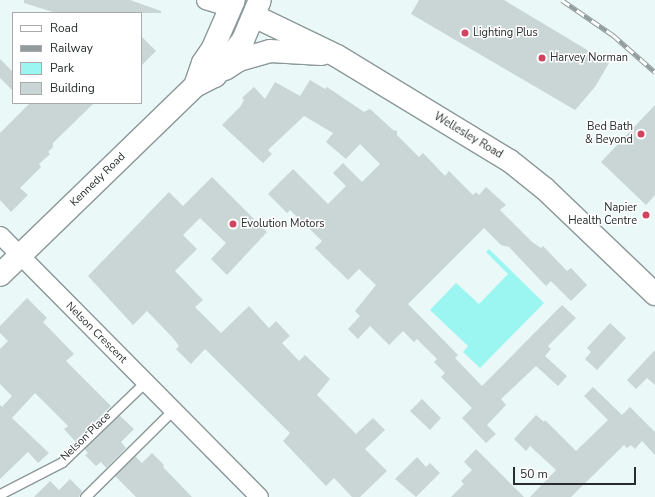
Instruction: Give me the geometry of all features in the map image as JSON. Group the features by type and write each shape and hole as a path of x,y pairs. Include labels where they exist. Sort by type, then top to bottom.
{"main road":[{"name":"Kennedy Road","path":"195,86 203,63 233,4"},
{"name":"Kennedy Road","path":"0,275 195,86 216,76 243,40 257,8"},
{"name":"Wellesley Road","path":"257,8 525,171 655,294"},
{"path":"216,76 239,60 254,54 290,50 337,56"}],"street":[{"path":"205,0 233,4"},
{"name":"Nelson Crescent","path":"0,235 19,256 259,497"}],"lane":[{"name":"Nelson Place","path":"0,494 62,462 145,382"},
{"path":"85,497 173,410"}],"green space":[{"path":"489,249 544,303 480,368 463,352 468,346 430,310 456,283 479,304 508,274 486,252"}],"building":[{"path":"24,0 130,0 161,11 161,13 53,12 24,3"},
{"name":"Harvey Norman","path":"419,0 504,0 609,63 595,87 575,110 411,14"},
{"path":"142,37 156,51 142,65"},
{"path":"0,59 12,71 12,90 0,78"},
{"path":"310,80 325,89 327,87 364,112 370,109 393,130 397,131 397,135 419,157 423,153 445,176 449,171 473,195 476,192 479,195 486,187 506,205 500,210 532,242 541,248 543,246 567,271 571,268 587,285 571,301 551,281 546,286 509,247 501,245 484,228 408,304 458,355 455,358 482,386 562,305 576,318 548,346 551,349 545,356 567,376 558,386 536,366 501,399 506,405 487,425 496,434 486,443 462,418 472,408 441,377 445,373 434,362 437,359 417,339 414,342 403,331 389,345 370,326 358,339 348,329 360,316 355,311 376,285 359,269 348,280 315,248 322,241 290,210 287,213 268,194 293,169 328,204 346,186 333,173 343,163 362,182 380,164 360,144 346,159 326,142 333,133 304,116 268,150 272,154 263,163 222,125 240,107 244,100 242,98 254,87 265,99 275,82 300,96"},
{"path":"29,104 93,104 53,143 53,147 48,152 50,154 39,164 41,167 20,188 28,195 11,212 0,200 0,133"},
{"name":"Bed Bath & Beyond","path":"655,105 655,195 646,205 601,162"},
{"path":"212,177 267,232 227,275 211,259 226,243 200,218 183,235 197,249 175,271 203,300 195,307 221,333 249,306 269,328 276,321 290,336 282,343 299,361 305,355 330,379 317,395 356,434 373,418 385,430 365,449 387,471 360,497 352,497 334,478 326,486 283,441 290,433 205,349 191,364 176,349 179,346 173,338 147,311 133,325 88,276 169,192 183,206"},
{"path":"27,298 47,318 43,322 74,354 66,361 111,406 75,441 64,429 68,426 35,393 12,418 49,453 38,463 28,452 0,479 0,405 2,407 12,396 0,384 0,349 8,341 0,333 0,326"},
{"path":"610,323 626,338 597,370 585,359 591,352 587,348"},
{"path":"655,350 655,385 647,378 636,389 627,380"},
{"path":"593,387 622,415 630,407 655,432 655,455 642,441 635,449 631,445 627,448 624,445 571,497 530,497 556,470 530,446 526,451 514,439 536,415 544,422 545,420 576,451 608,420 584,396"},
{"path":"422,399 441,418 430,430 410,411"},
{"path":"119,415 134,429 121,442 126,448 106,468 101,462 96,466 85,455 88,453 84,449"},
{"path":"476,449 524,497 451,497 464,484 461,481 472,470 464,462"},
{"path":"152,453 164,465 163,467 192,497 136,497 115,476 135,456 142,463"},
{"path":"417,457 426,467 430,463 440,473 416,497 395,479"},
{"path":"70,479 82,491 79,497 34,497 50,481 59,490"}],"railway":[{"path":"562,0 613,35 655,72"}],"place":[{"name":"Lighting Plus","path":"465,33"},
{"name":"Harvey Norman","path":"542,58"},
{"name":"Bed Bath & Beyond","path":"641,134"},
{"name":"Napier Health Centre","path":"646,215"},
{"name":"Evolution Motors","path":"233,224"}]}
